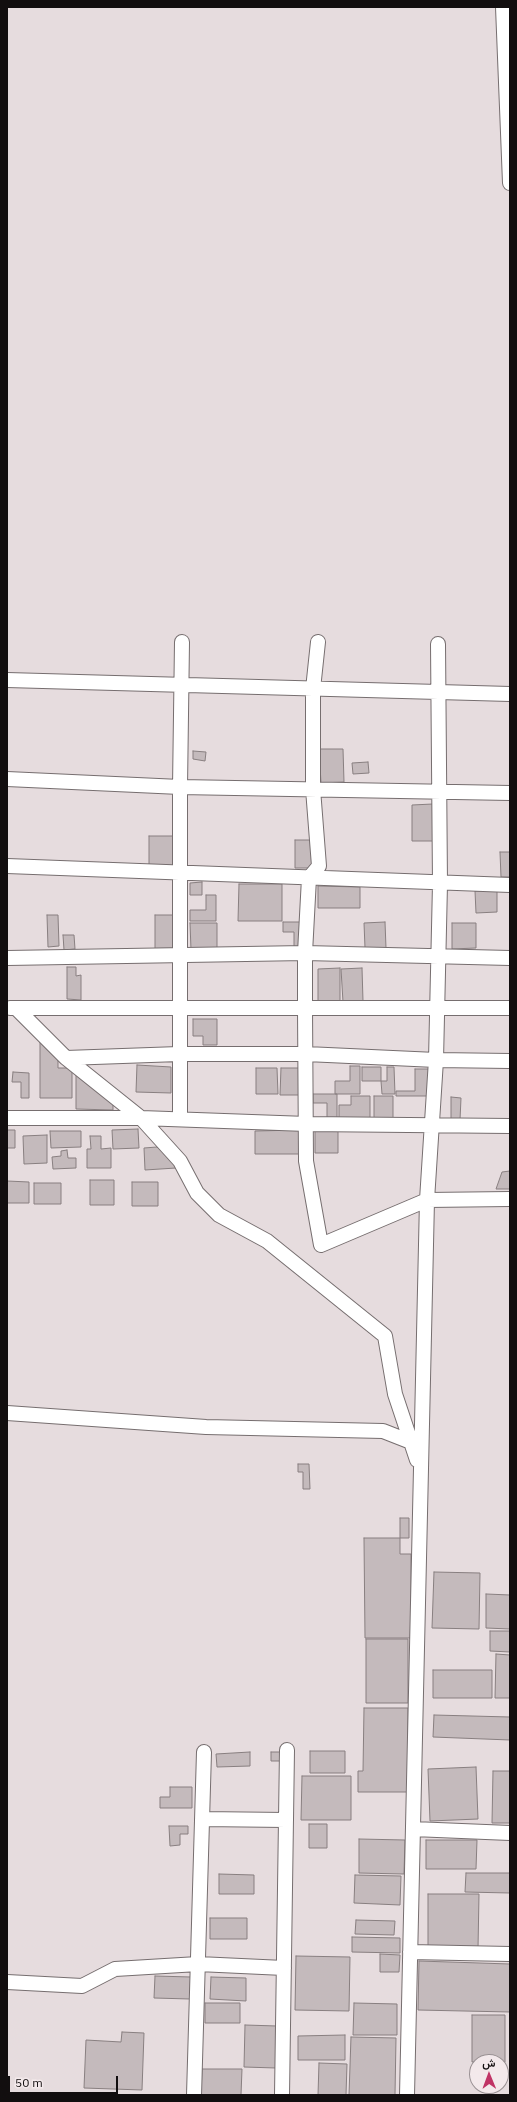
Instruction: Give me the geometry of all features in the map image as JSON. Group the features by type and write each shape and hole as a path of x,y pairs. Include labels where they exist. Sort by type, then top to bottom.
{"street":[{"path":"503,7 510,183"},
{"path":"180,1119 180,787 182,642"},
{"path":"318,642 313,688 313,789 319,866 309,878 305,953 305,1009 307,1124 306,1160 321,1245 428,1200 510,1199"},
{"path":"407,2095 420,1470 428,1200 431,1126 436,1060 440,884 440,790 437,692 438,644"},
{"path":"7,680 510,694"},
{"path":"7,779 180,787 440,790 510,793"},
{"path":"7,866 440,884 510,885"},
{"path":"7,958 305,953 510,958"},
{"path":"12,1008 510,1008"},
{"path":"12,1008 66,1058 141,1118 180,1161 197,1193 219,1215 267,1241 385,1336 395,1394 420,1470"},
{"path":"66,1058 179,1054 306,1054 436,1060 510,1061"},
{"path":"7,1118 141,1118 307,1124 510,1126"},
{"path":"7,1413 206,1427 383,1431 411,1442"},
{"path":"282,2095 287,1750"},
{"path":"194,2095 204,1752"},
{"path":"202,1819 286,1820"},
{"path":"413,1829 510,1834"},
{"path":"410,1952 510,1954"},
{"path":"7,1982 82,1986 115,1969 198,1964 284,1968"}],"building":[{"path":"319,749 343,749 344,782 321,783"},
{"path":"193,751 206,752 205,761 193,759"},
{"path":"368,762 369,773 353,774 352,763"},
{"path":"433,804 434,841 412,841 412,805"},
{"path":"149,836 173,836 173,866 149,866"},
{"path":"295,840 313,840 312,868 295,868"},
{"path":"500,852 510,852 510,877 501,877"},
{"path":"202,882 202,895 190,895 190,883"},
{"path":"239,884 282,884 282,921 238,921"},
{"path":"318,886 360,887 360,908 318,908"},
{"path":"497,890 497,912 476,913 475,891"},
{"path":"206,895 216,895 216,921 190,921 190,910 206,910"},
{"path":"47,915 58,915 59,946 48,947"},
{"path":"155,915 176,915 176,949 155,949"},
{"path":"283,922 301,922 301,949 294,949 294,932 283,932"},
{"path":"385,922 386,948 365,948 364,923"},
{"path":"190,923 217,923 217,949 191,950"},
{"path":"452,923 476,923 476,948 452,949"},
{"path":"63,935 74,935 75,949 64,950"},
{"path":"67,967 76,967 76,976 81,975 81,1000 67,999"},
{"path":"340,968 340,1004 318,1004 318,969"},
{"path":"362,968 363,1001 343,1002 341,969"},
{"path":"193,1019 217,1019 217,1045 203,1045 203,1036 193,1036"},
{"path":"40,1042 58,1059 58,1068 72,1068 72,1098 40,1098"},
{"path":"137,1065 171,1067 171,1093 136,1092"},
{"path":"350,1066 360,1066 360,1094 335,1094 335,1081 350,1081"},
{"path":"362,1067 381,1067 381,1081 362,1081"},
{"path":"387,1067 394,1067 395,1094 382,1094 381,1081 387,1081"},
{"path":"256,1068 277,1068 278,1094 256,1094"},
{"path":"281,1068 301,1068 301,1095 280,1095"},
{"path":"415,1069 430,1069 430,1096 396,1096 396,1091 415,1091"},
{"path":"13,1072 29,1073 29,1098 21,1098 21,1082 12,1082"},
{"path":"76,1073 113,1101 113,1110 76,1109"},
{"path":"313,1094 337,1094 337,1118 327,1118 327,1103 313,1103"},
{"path":"351,1096 370,1096 370,1120 339,1120 339,1105 351,1105"},
{"path":"374,1096 393,1096 393,1119 374,1119"},
{"path":"451,1097 461,1098 460,1120 451,1120"},
{"path":"138,1129 139,1148 113,1149 112,1130"},
{"path":"7,1130 15,1130 15,1148 7,1148"},
{"path":"299,1130 299,1154 255,1154 255,1131"},
{"path":"50,1131 81,1131 81,1147 51,1148"},
{"path":"315,1131 338,1131 338,1153 315,1153"},
{"path":"47,1135 47,1163 24,1164 23,1136"},
{"path":"90,1136 101,1136 101,1149 111,1148 111,1168 87,1168 87,1149 91,1149"},
{"path":"157,1147 176,1160 176,1168 145,1170 144,1148"},
{"path":"67,1150 68,1158 76,1158 76,1168 53,1169 52,1157 61,1156 61,1151"},
{"path":"510,1171 510,1189 496,1189 502,1172"},
{"path":"90,1180 114,1180 114,1205 90,1205"},
{"path":"7,1181 29,1182 29,1203 7,1203"},
{"path":"132,1182 158,1182 158,1206 132,1206"},
{"path":"34,1183 61,1183 61,1204 34,1204"},
{"path":"298,1464 309,1464 310,1489 303,1489 303,1472 298,1472"},
{"path":"400,1518 409,1518 409,1538 400,1538"},
{"path":"364,1538 400,1538 400,1554 411,1554 411,1638 365,1638"},
{"path":"434,1572 480,1573 479,1629 432,1628"},
{"path":"486,1594 510,1595 510,1629 486,1628"},
{"path":"490,1631 510,1631 510,1652 490,1651"},
{"path":"366,1639 408,1639 408,1703 366,1703"},
{"path":"496,1654 510,1655 510,1698 495,1698"},
{"path":"433,1670 492,1670 492,1698 433,1698"},
{"path":"364,1708 408,1708 408,1792 358,1792 358,1771 363,1771"},
{"path":"434,1715 510,1717 510,1740 433,1737"},
{"path":"310,1751 345,1751 345,1773 310,1773"},
{"path":"250,1752 250,1766 217,1767 216,1754"},
{"path":"271,1752 280,1752 280,1761 271,1761"},
{"path":"476,1767 478,1819 430,1821 428,1769"},
{"path":"493,1771 510,1771 510,1823 492,1823"},
{"path":"302,1776 351,1776 351,1820 301,1820"},
{"path":"170,1787 192,1787 192,1808 160,1808 160,1797 170,1797"},
{"path":"309,1824 327,1824 327,1848 309,1848"},
{"path":"169,1826 188,1826 188,1834 180,1834 180,1845 170,1846"},
{"path":"359,1839 405,1840 404,1874 359,1873"},
{"path":"426,1840 477,1840 476,1869 426,1869"},
{"path":"466,1873 510,1873 510,1893 465,1892"},
{"path":"219,1874 254,1875 254,1894 219,1894"},
{"path":"355,1875 401,1876 400,1905 354,1903"},
{"path":"428,1894 479,1894 478,1949 428,1949"},
{"path":"210,1918 247,1918 247,1939 210,1939"},
{"path":"356,1920 395,1921 394,1935 355,1934"},
{"path":"352,1937 400,1938 400,1953 352,1952"},
{"path":"380,1954 400,1955 399,1972 380,1972"},
{"path":"296,1956 350,1957 349,2011 295,2010"},
{"path":"419,1961 510,1964 510,2012 418,2010"},
{"path":"155,1976 191,1977 190,1999 154,1998"},
{"path":"211,1977 246,1978 246,2001 210,1999"},
{"path":"205,2003 240,2003 240,2023 205,2023"},
{"path":"354,2003 397,2004 397,2035 353,2035"},
{"path":"472,2015 505,2015 505,2054 472,2054"},
{"path":"245,2025 277,2026 276,2068 244,2067"},
{"path":"122,2032 144,2033 142,2090 84,2088 86,2040 121,2042"},
{"path":"345,2035 345,2060 298,2060 298,2036"},
{"path":"351,2037 396,2038 395,2095 349,2095"},
{"path":"319,2063 347,2064 346,2095 318,2095"},
{"path":"202,2069 242,2069 241,2095 201,2095"}]}
